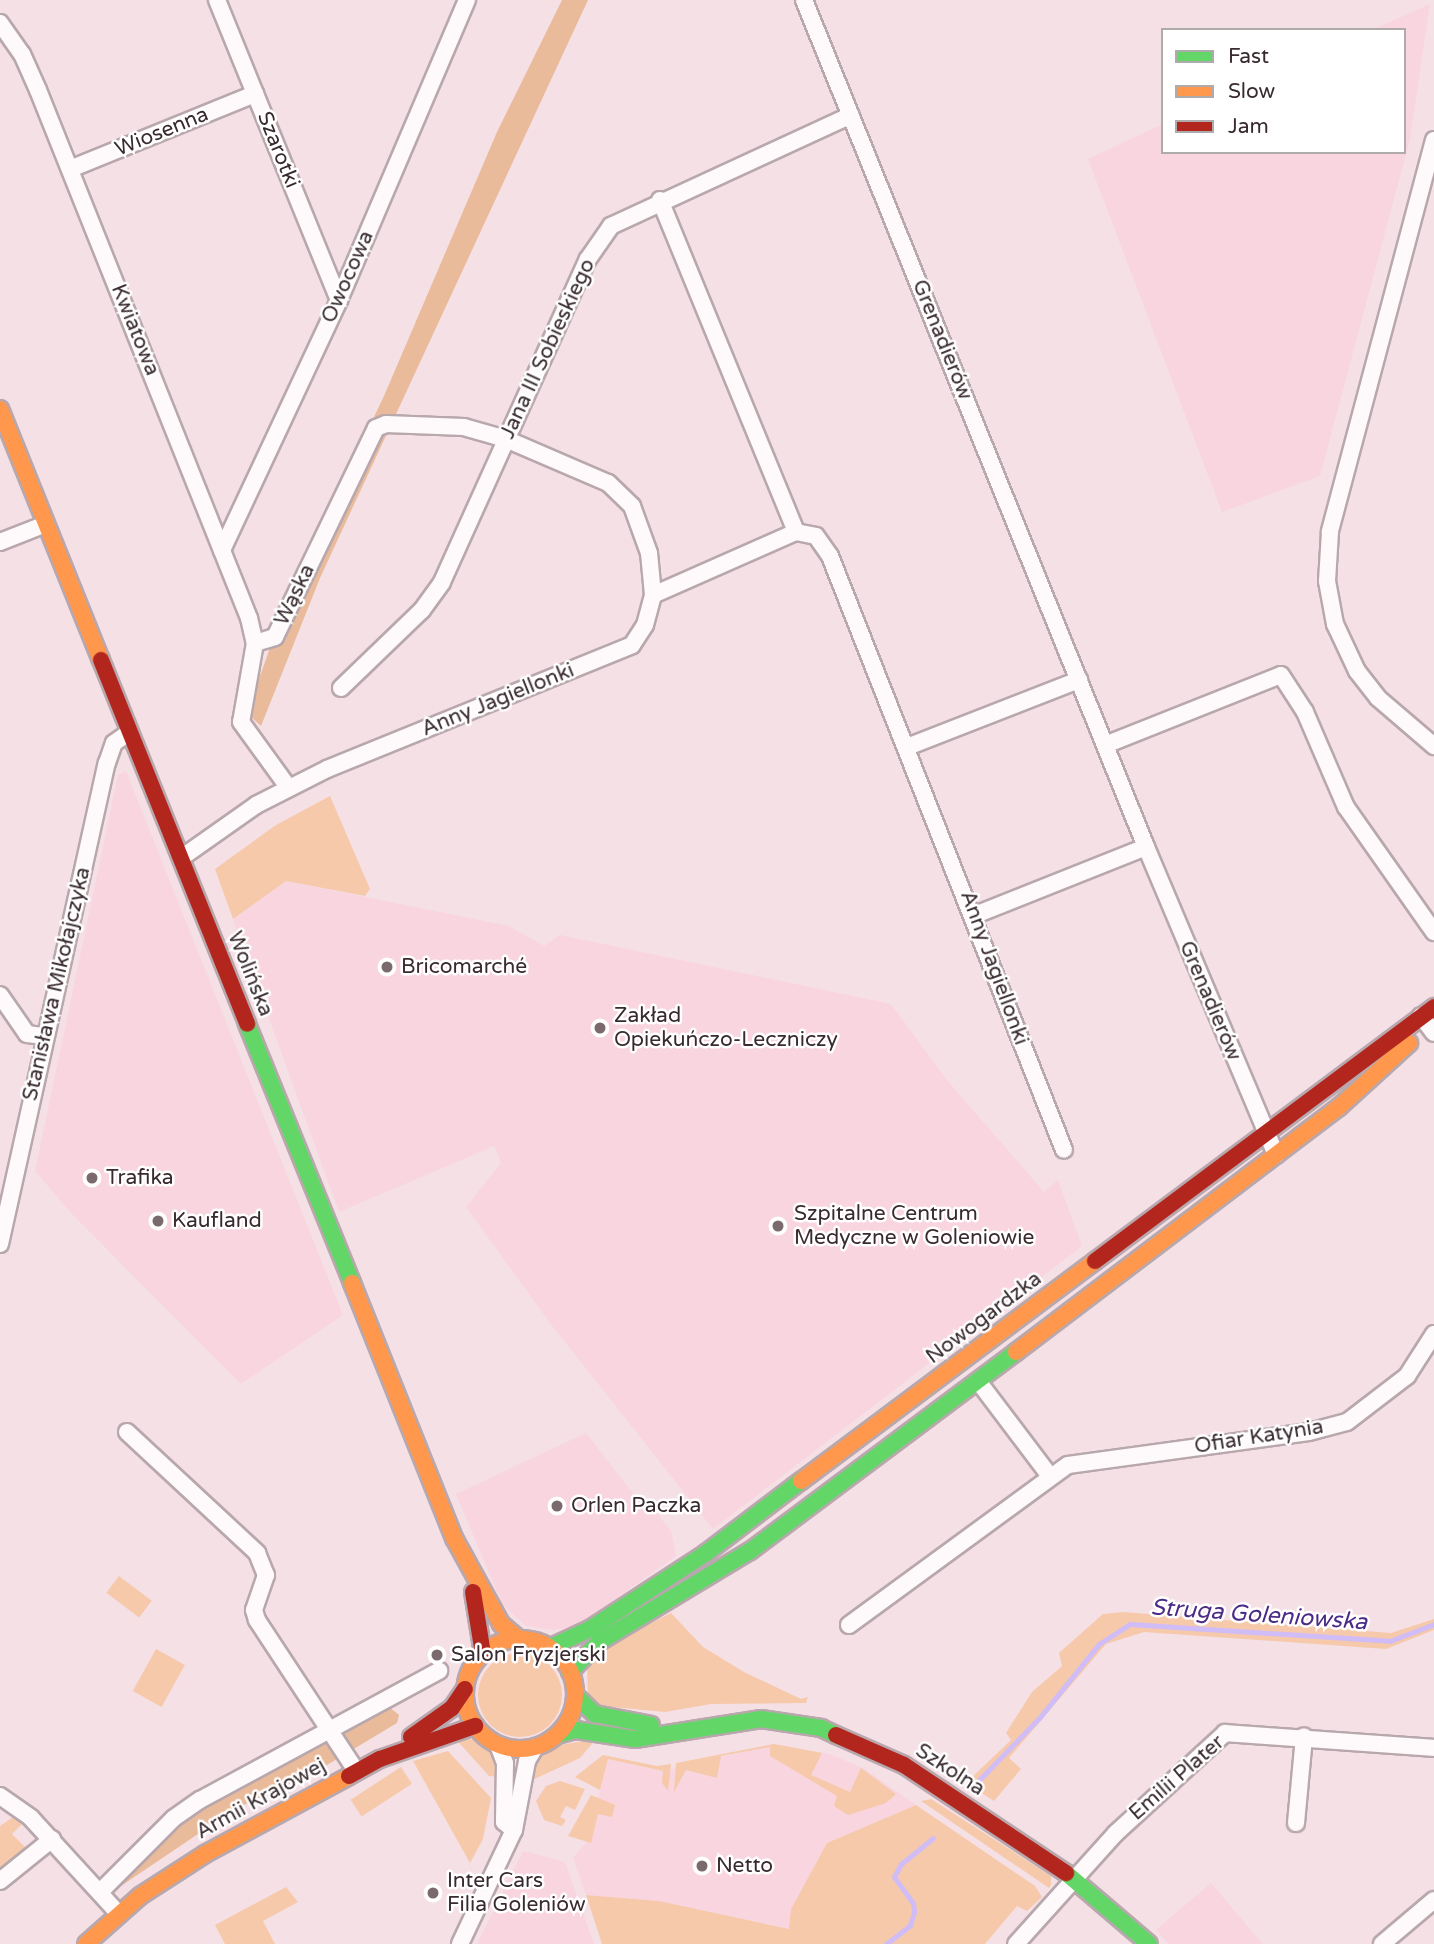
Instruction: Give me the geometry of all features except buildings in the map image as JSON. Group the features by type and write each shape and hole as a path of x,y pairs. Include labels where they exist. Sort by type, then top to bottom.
{"street":[{"name":"Szarotki","path":"218,0 339,300"},
{"name":"Owocowa","path":"222,550 339,300 467,0"},
{"name":"Grenadierów","path":"808,1 851,115 1146,847 1276,1155"},
{"name":"Kwiatowa","path":"0,23 22,54 70,169 222,550 255,643"},
{"name":"Wiosenna","path":"70,169 255,94"},
{"name":"Jana III Sobieskiego","path":"341,688 433,596 599,240 623,218 851,115"},
{"path":"1434,140 1337,505 1327,558 1329,605 1349,658 1378,698 1434,746"},
{"path":"506,439 608,483 626,496 649,553 653,595 796,532 660,200"},
{"name":"Wolińska","path":"0,409 462,1555 482,1631 483,1654"},
{"name":"Wąska","path":"288,787 241,722 240,708 255,643 275,637 376,428 412,423 464,427 506,439"},
{"path":"0,541 46,524"},
{"name":"Anny Jagiellonki","path":"796,532 816,536 827,550 975,915 985,955 1064,1150"},
{"name":"Anny Jagiellonki","path":"181,858 288,787 632,645 645,625 653,595"},
{"path":"1105,745 1281,675 1305,712 1346,807 1434,932"},
{"path":"907,747 1079,680"},
{"name":"Stanisława Mikołajczyka","path":"0,1244 44,1036 107,763 114,743 130,732"},
{"path":"975,915 1146,847"},
{"path":"0,995 27,1034 44,1036"},
{"name":"Nowogardzka","path":"549,1648 590,1629 706,1553 1265,1133 1430,1021"},
{"name":"Nowogardzka","path":"570,1672 599,1642 750,1551 978,1381 1348,1099 1430,1021"},
{"name":"Ofiar Katynia","path":"849,1625 1049,1475 1087,1461 1297,1434 1347,1422 1407,1376 1434,1334"},
{"path":"978,1381 1049,1475"},
{"path":"127,1432 257,1553 266,1575 254,1610 257,1619 356,1772"},
{"name":"Wolińska","path":"462,1555 501,1624 520,1640"},
{"path":"380,1759 452,1708 483,1654 520,1640 549,1648 570,1672 575,1695 573,1710 557,1735 535,1747 527,1761 514,1830 460,1944"},
{"path":"101,1891 174,1818 330,1729 439,1671"},
{"path":"465,1689 475,1726 498,1745 505,1763 504,1822 514,1830"},
{"name":"Szkolna","path":"575,1695 582,1706 604,1717 693,1727"},
{"name":"Szkolna","path":"557,1735 576,1730 635,1738 735,1720 786,1721 859,1743 904,1765 1074,1878 1149,1944"},
{"name":"Armii Krajowej","path":"86,1944 118,1913 185,1865 380,1759 475,1726"},
{"name":"Emilii Plater","path":"1016,1944 1115,1833 1225,1732 1434,1748"},
{"path":"1296,1823 1304,1736"},
{"path":"498,1745 535,1747"},
{"path":"0,1796 52,1839 118,1913"},
{"path":"0,1881 52,1839"},
{"path":"1382,1944 1434,1900"}],"shaded area":[{"path":"562,0 588,0 320,578 261,726 251,717 254,693 288,597 384,396 497,132"},
{"path":"1430,4 1406,154 1406,28 1376,28"},
{"path":"1161,125 1161,154 1406,154 1320,476 1222,512 1088,159"},
{"path":"126,771 343,1315 241,1384 72,1214 35,1171 118,775"},
{"path":"330,796 370,889 365,896 286,881 233,919 215,869 276,825"},
{"name":"Szpitalne Centrum Medyczne w Goleniowie","path":"286,881 509,926 544,946 560,935 891,1004 946,1079 1044,1192 1058,1180 1082,1246 713,1529 553,1327 466,1207 501,1163 494,1146 339,1212 233,919"},
{"path":"586,1433 639,1501 644,1498 671,1531 676,1556 577,1626 554,1630 526,1626 502,1604 456,1494"},
{"path":"119,1576 152,1601 139,1617 106,1593"},
{"path":"1123,1612 1391,1633 1434,1619 1434,1630 1386,1649 1144,1632 1106,1644 1009,1758 1021,1769 994,1801 966,1783 1011,1740 1006,1733 1032,1692 1062,1666 1059,1653 1103,1614"},
{"path":"671,1613 703,1647 744,1672 801,1699 808,1697 806,1703 711,1704 665,1712 601,1706 588,1694 587,1664 611,1643"},
{"path":"156,1649 185,1665 162,1707 133,1691"},
{"path":"520,1653 536,1656 550,1665 559,1679 562,1695 559,1711 550,1725 536,1734 520,1737 504,1734 490,1725 481,1711 478,1695 481,1679 490,1665 504,1656"},
{"path":"389,1707 399,1715 397,1723 312,1774 235,1809 118,1888 180,1819"},
{"path":"452,1735 482,1742 497,1761 500,1777 489,1776"},
{"path":"596,1739 580,1758 530,1781 537,1760 553,1746"},
{"path":"774,1744 830,1754 865,1769 916,1805 827,1843 791,1909 790,1929 659,1901 586,1895 573,1858 588,1840 608,1759 664,1771"},
{"path":"774,1744 822,1753 811,1775 850,1792 861,1768 896,1794 886,1803 848,1815 834,1806 837,1796 770,1756 770,1747 721,1756 717,1778 686,1770 674,1792 676,1763"},
{"path":"448,1751 491,1798 483,1839 470,1863 413,1761"},
{"path":"603,1755 657,1766 671,1764 668,1791 662,1783 663,1771 608,1759 600,1790 575,1777"},
{"path":"401,1767 412,1784 362,1816 351,1800"},
{"path":"560,1781 585,1789 575,1810 566,1806 560,1817 566,1820 562,1826 544,1820 536,1801 546,1786"},
{"path":"591,1795 615,1805 612,1817 598,1814 591,1843 568,1836"},
{"path":"931,1799 1051,1876 1049,1888 921,1801"},
{"path":"916,1805 1035,1886 1042,1897 1027,1911 1017,1906 985,1944 602,1944 586,1895 659,1901 789,1929 791,1909 827,1843"},
{"path":"16,1815 24,1822 12,1834 31,1853 0,1874 0,1826"},
{"path":"523,1851 565,1862 594,1944 477,1944"},
{"path":"1211,1883 1263,1944 1169,1944 1156,1930"},
{"path":"286,1887 298,1902 263,1921 275,1944 225,1944 215,1925"}],"waterway":[{"name":"Struga Goleniowska","path":"979,1780 1040,1717 1099,1644 1130,1624 1390,1641 1434,1624"},
{"name":"Struga Goleniowska","path":"886,1944 910,1925 914,1912 913,1903 894,1877 901,1864 933,1838"}],"traffic: fast":[{"path":"247,1024 352,1283"},
{"path":"570,1672 599,1642 750,1551 1016,1352"},
{"path":"549,1648 590,1629 706,1553 801,1481"},
{"path":"575,1695 595,1714 651,1725"},
{"path":"557,1735 576,1730 635,1739 761,1719 821,1728 836,1735"},
{"path":"1066,1873 1149,1944"}],"traffic: slow":[{"path":"0,409 101,660"},
{"path":"1016,1352 1339,1107 1409,1043"},
{"path":"801,1481 1095,1261"},
{"path":"352,1283 454,1538 501,1624 520,1640"},
{"path":"520,1639 541,1643 559,1655 571,1673 575,1694 571,1715 559,1733 541,1745 520,1749 499,1745 481,1733 469,1715 465,1694 469,1673 481,1655 499,1643 520,1639"},
{"path":"86,1944 140,1896 205,1854 349,1776"}],"traffic: jam":[{"path":"101,660 247,1024"},
{"path":"1095,1261 1434,1007"},
{"path":"473,1592 483,1654"},
{"path":"411,1737 452,1708 465,1689"},
{"path":"349,1776 380,1759 475,1726"},
{"path":"836,1735 904,1765 1066,1873"}],"place":[{"name":"Bricomarché","path":"387,967"},
{"name":"Zakład Opiekuńczo-Leczniczy","path":"600,1028"},
{"name":"Trafika","path":"92,1178"},
{"name":"Kaufland","path":"158,1221"},
{"name":"Szpitalne Centrum Medyczne w Goleniowie","path":"778,1226"},
{"name":"Orlen Paczka","path":"557,1506"},
{"name":"Salon Fryzjerski","path":"437,1655"},
{"name":"Netto","path":"702,1866"},
{"name":"Inter Cars Filia Goleniów","path":"433,1893"}]}
